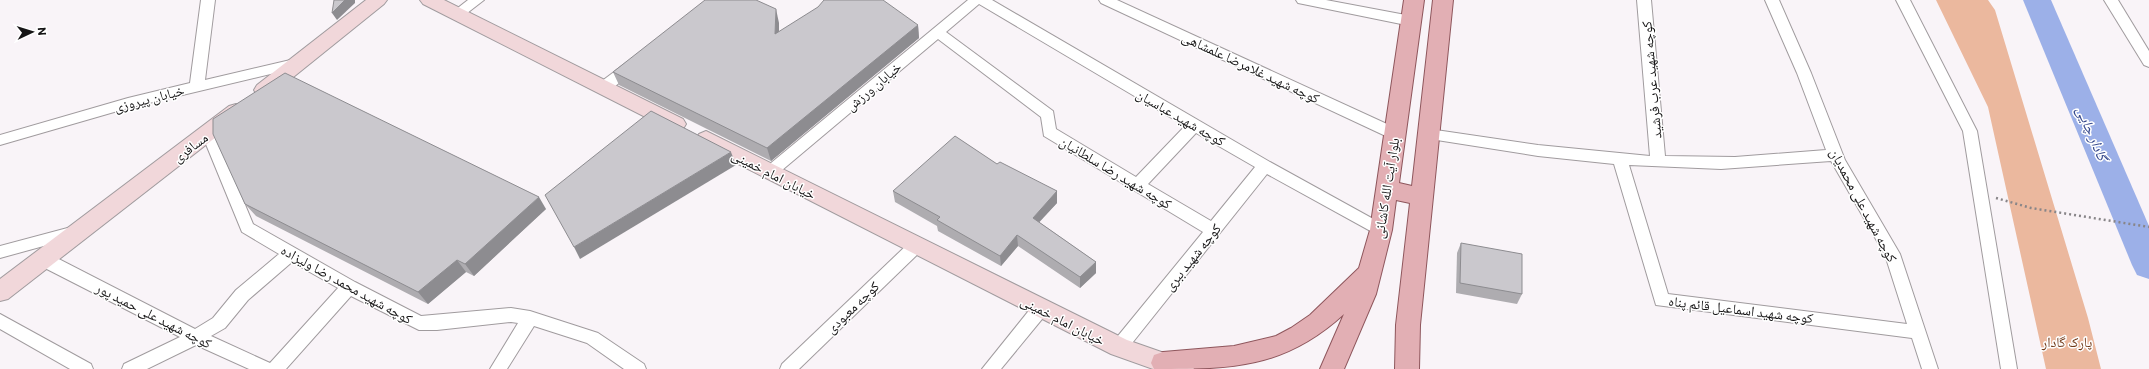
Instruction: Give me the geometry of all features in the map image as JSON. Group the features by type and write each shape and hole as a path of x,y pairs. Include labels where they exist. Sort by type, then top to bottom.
{"main road":[{"name":"مسافری","path":"0,292 300,62 357,9 378,0"},
{"name":"بلوار آیت الله کاشانی","path":"1332,369 1364,294 1381,230 1414,0"},
{"path":"1407,369 1408,325 1443,0"},
{"name":"خیابان امام خمینی","path":"444,6 916,246 1119,347 1163,367"},
{"path":"1387,189 1422,197"},
{"path":"1163,367 1236,356 1272,348 1306,330 1337,306 1370,272"}],"street":[{"path":"197,86 208,0"},
{"path":"444,6 477,0"},
{"name":"خیابان ورزش","path":"770,172 976,0"},
{"name":"کوچه شهید عباسیان","path":"982,0 1265,166 1381,230"},
{"name":"کوچه شهید غلامرضا علمشاهی","path":"1106,0 1395,134"},
{"path":"1302,0 1411,21"},
{"name":"کوچه شهید عرب فرشید","path":"1644,0 1658,161"},
{"name":"کوچه شهید علی محمدیان","path":"1772,0 1804,73 1836,155 1892,254 1930,369"},
{"path":"1903,0 1970,131 2009,369"},
{"path":"2111,0 2149,62"},
{"name":"کوچه شهید رضا سلطانیان","path":"937,32 1048,115 1049,132 1214,230"},
{"path":"603,88 641,58"},
{"name":"خیابان پیروزی","path":"0,140 128,103 300,62"},
{"path":"1138,185 1195,125"},
{"name":"کوچه شهید محمد رضا ولیزاده","path":"208,132 247,228 291,254 320,268 349,287 418,323 437,323 511,315 530,318 592,338 638,369"},
{"path":"1429,134 1521,150 1620,160 1721,163 1836,155"},
{"name":"کوچه شهید اسماعیل قائم پناه","path":"1620,160 1662,300 1918,332"},
{"name":"کوچه شهید ببری","path":"1119,347 1265,166"},
{"path":"0,252 80,231"},
{"name":"کوچه معبودی","path":"788,369 916,246"},
{"path":"130,369 196,338 220,323 242,295 291,254"},
{"name":"کوچه شهید علی حمید پور","path":"43,259 196,338 266,369"},
{"path":"275,369 349,287"},
{"path":"990,369 1041,308"},
{"path":"498,369 530,318"},
{"path":"0,321 85,369"}],"path":[{"path":"1980,193 2031,208 2149,227"}],"green space":[{"name":"پارک گادار","path":"1936,0 1988,0 1995,10 2088,318 2101,369 2046,369 1988,107"}],"building":[{"path":"334,0 345,0 332,13"},
{"path":"705,0 756,0 776,9 775,34 818,7 824,0 883,0 918,25 767,148 613,72"},
{"path":"285,73 539,197 465,264 457,260 418,292 245,204 213,134 213,119"},
{"path":"651,111 731,152 574,247 545,195"},
{"path":"955,136 997,164 1000,162 1057,191 1033,218 1096,262 1080,277 1017,235 1000,256 937,220 940,217 893,191"},
{"path":"1461,243 1522,254 1522,294 1460,283"}],"waterway":[{"name":"گادار چایی","path":"2037,0 2149,265"}]}
